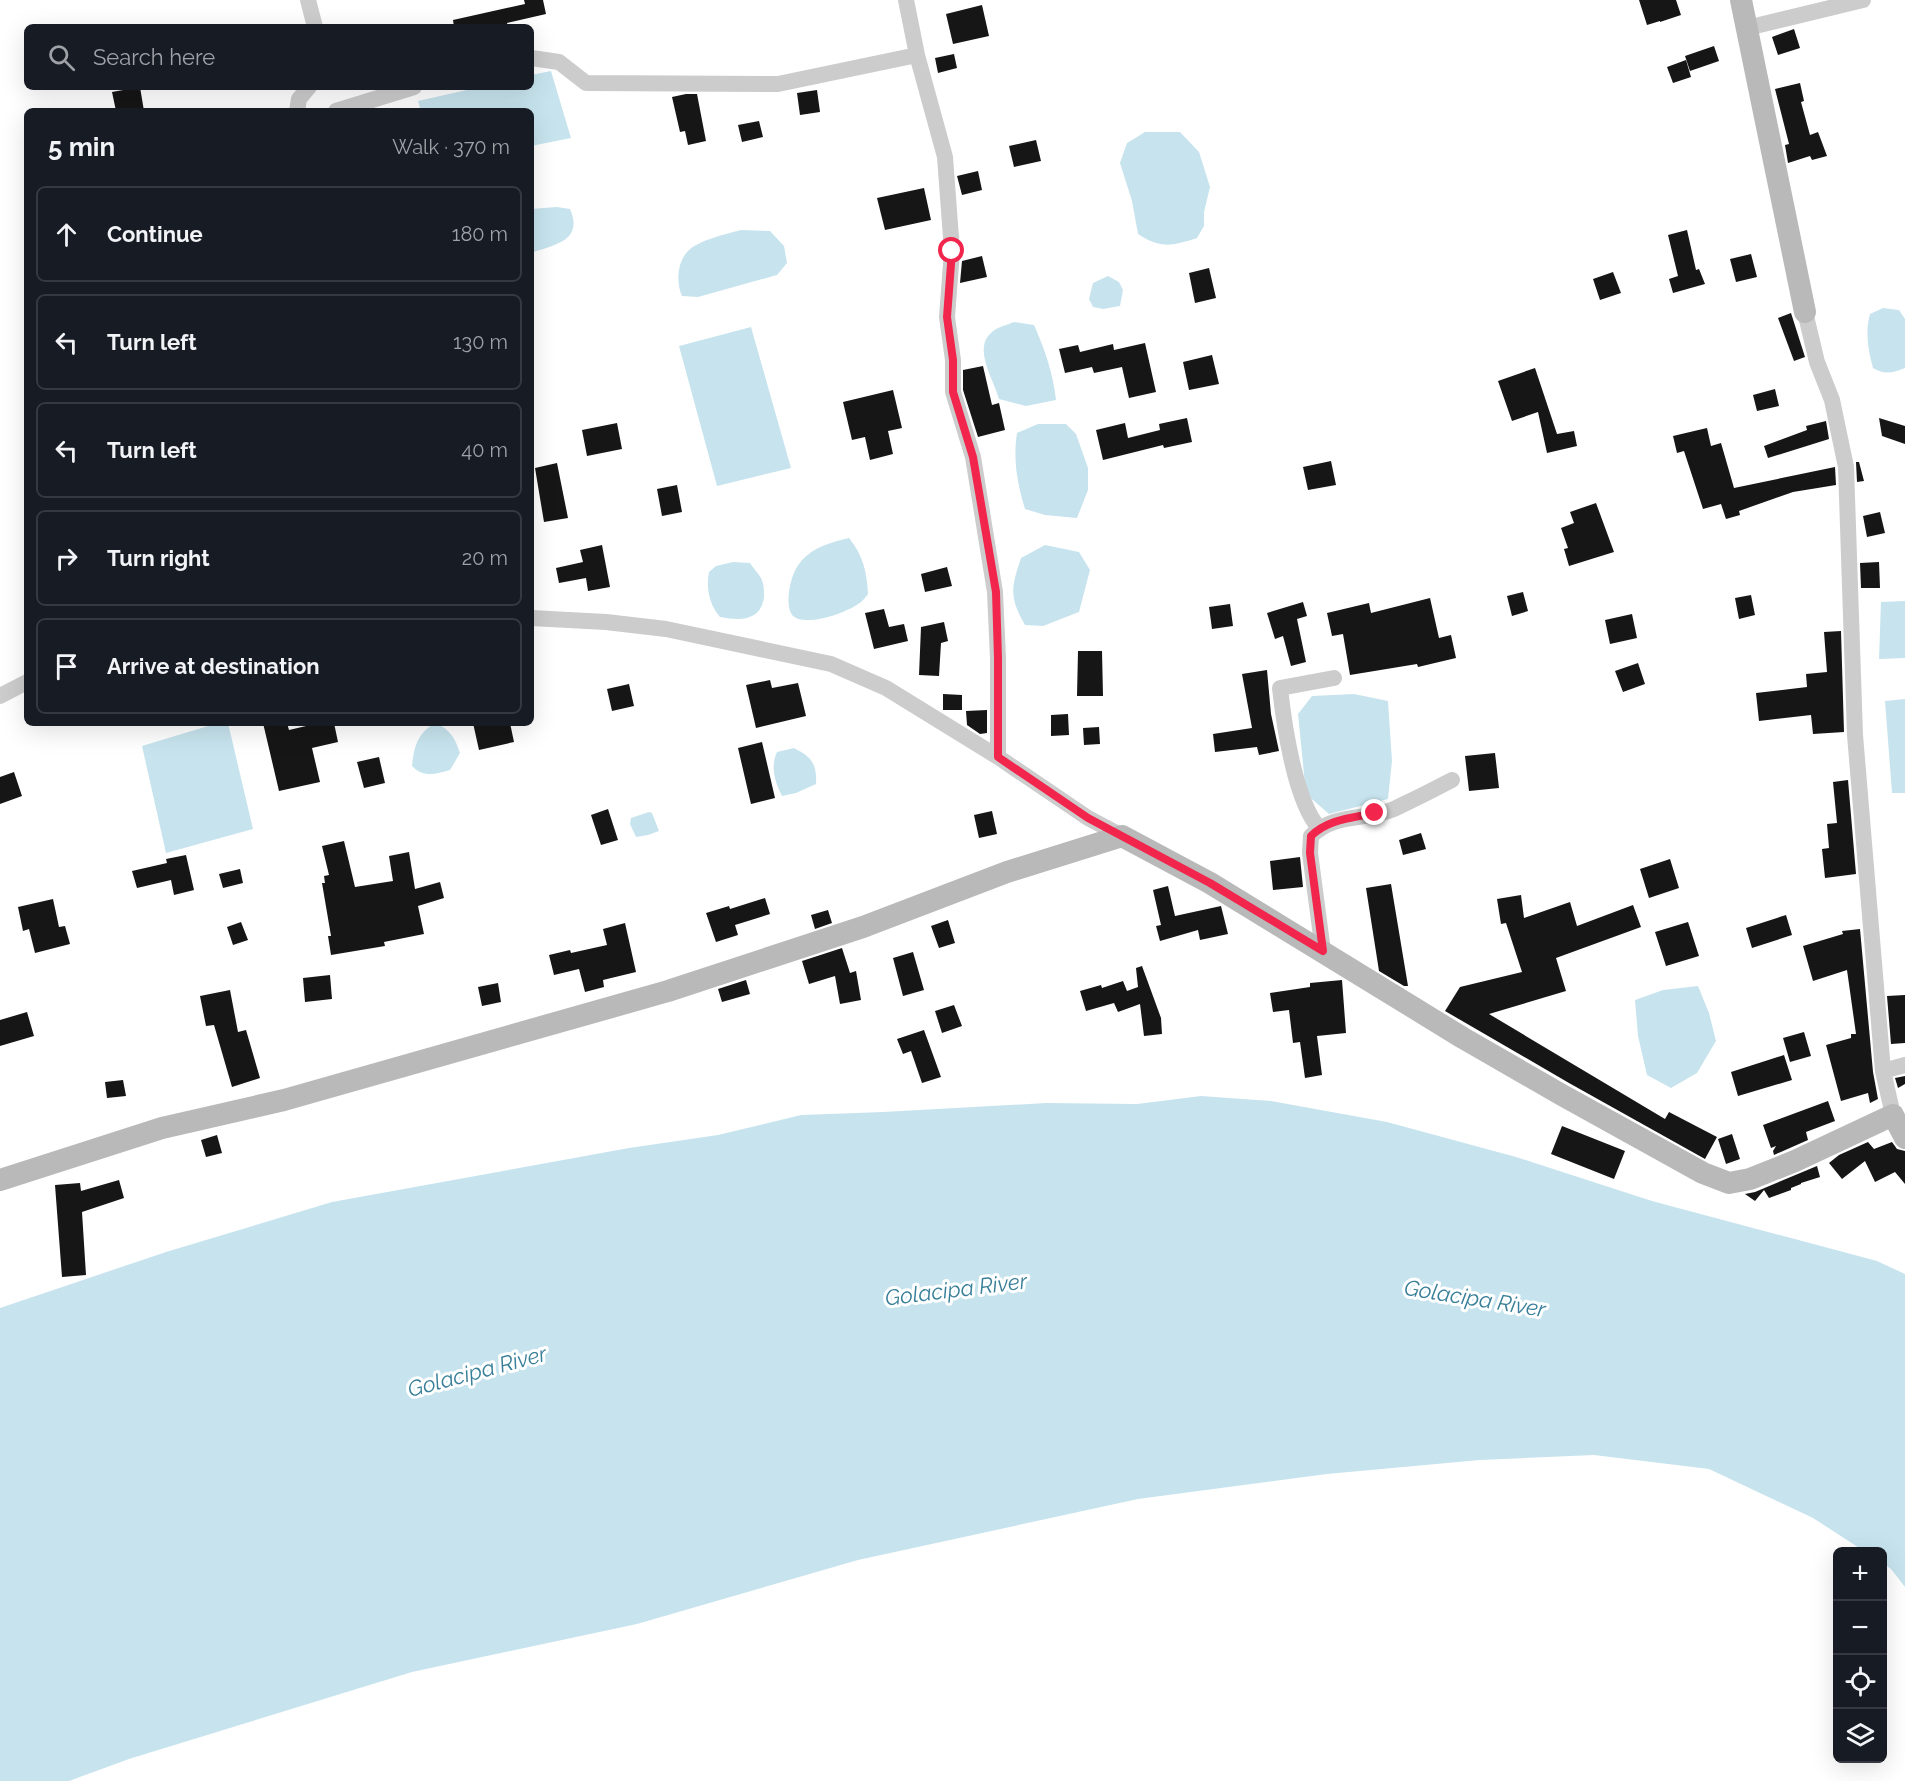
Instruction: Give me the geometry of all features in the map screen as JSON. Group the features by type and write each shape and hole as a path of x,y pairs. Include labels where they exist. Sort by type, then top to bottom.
{"street":[{"path":"308,0 314,24"},
{"path":"906,0 917,55 945,157 952,251 947,317 953,360 953,392 973,457 996,592 998,757"},
{"path":"1741,0 1805,312 1817,362 1832,400 1846,467 1856,735 1884,1071 1893,1115 1905,1138"},
{"path":"1747,28 1863,0"},
{"path":"534,58 558,62 586,83 778,84 917,55"},
{"path":"297,108 298,99 306,90"},
{"path":"346,108 404,90"},
{"path":"534,618 606,621 666,630 831,664 886,688 998,757 1088,818 1210,883 1435,1021 1562,1095 1703,1173 1729,1183 1750,1179 1795,1161 1893,1115"},
{"path":"1319,828 1311,818 1294,770 1284,723 1280,688 1334,678"},
{"path":"0,696 24,684"},
{"path":"1323,951 1310,853 1311,836 1319,828 1340,820 1393,810 1452,780"},
{"path":"0,1180 162,1128 284,1100 668,991 863,927 1007,872 1122,836"},
{"path":"1884,1071 1905,1065"}],"water":[{"path":"551,71 571,138 534,145 534,108 420,108 418,101 467,90 534,90 534,74"},
{"path":"1145,132 1180,132 1199,152 1210,187 1204,212 1204,226 1197,238 1167,245 1153,242 1138,234 1132,201 1120,163 1127,143"},
{"path":"557,207 570,209 573,228 570,235 557,244 534,252 534,209"},
{"path":"741,230 770,231 784,246 787,263 777,275 698,297 682,296 679,273 684,256 688,251 706,241"},
{"path":"1108,276 1119,282 1123,290 1120,306 1103,309 1093,307 1089,299 1093,283"},
{"path":"1883,308 1899,310 1905,319 1905,368 1896,371 1881,372 1873,368 1870,354 1868,328 1870,314"},
{"path":"1014,322 1034,325 1048,362 1056,400 1026,406 999,399 986,364 984,347 986,339 994,330"},
{"path":"751,327 791,468 717,486 679,346"},
{"path":"1038,424 1066,424 1076,434 1088,468 1088,490 1077,518 1045,515 1025,509 1015,452 1017,433"},
{"path":"849,538 863,564 868,594 852,608 825,618 806,620 792,615 789,592 792,579 801,561 817,549"},
{"path":"1045,545 1079,552 1090,570 1079,612 1043,626 1025,625 1014,599 1015,577 1021,558"},
{"path":"733,562 750,563 763,583 762,605 759,611 748,618 720,617 709,596 709,572 716,566"},
{"path":"1905,601 1905,658 1879,659 1881,602"},
{"path":"1354,694 1388,701 1392,761 1388,799 1329,814 1306,794 1298,714 1312,696"},
{"path":"1905,699 1905,793 1892,793 1885,701"},
{"path":"208,726 229,726 253,829 166,853 142,746"},
{"path":"429,727 445,728 456,743 460,753 450,770 425,774 412,766 418,741"},
{"path":"794,748 812,762 816,771 816,784 796,793 782,796 774,774 775,758 777,752"},
{"path":"652,813 659,831 636,837 630,824 631,818"},
{"path":"1698,986 1709,1013 1716,1041 1697,1073 1671,1088 1647,1075 1638,1036 1635,1000 1663,990"},
{"name":"Golacipa River","path":"1201,1096 1271,1101 1387,1122 1516,1157 1652,1201 1877,1261 1905,1274 1905,1587 1887,1566 1887,1547 1858,1547 1813,1518 1709,1469 1594,1455 1480,1460 1327,1474 1138,1499 858,1560 637,1624 412,1672 129,1759 69,1781 0,1781 0,1308 166,1252 332,1202 629,1148 718,1135 801,1115 1046,1103 1137,1104"}],"building":[{"path":"524,0 543,0 546,14 507,24 454,24 453,20 525,4"},
{"path":"1639,0 1676,0 1681,15 1647,25"},
{"path":"982,5 989,36 953,44 946,14"},
{"path":"1794,29 1800,48 1778,55 1772,37"},
{"path":"1714,46 1719,61 1690,71 1685,56"},
{"path":"954,54 957,68 938,73 935,58"},
{"path":"1686,60 1691,77 1673,83 1667,67"},
{"path":"1800,83 1804,101 1801,102 1810,135 1818,132 1827,156 1812,160 1810,156 1788,163 1785,145 1789,144 1775,89"},
{"path":"140,90 144,108 115,108 112,92"},
{"path":"817,90 820,112 800,115 797,93"},
{"path":"697,94 706,141 688,145 685,131 680,132 672,97"},
{"path":"759,121 763,137 742,142 738,125"},
{"path":"1036,140 1041,161 1014,167 1009,146"},
{"path":"978,171 982,190 962,195 957,176"},
{"path":"924,188 931,220 885,230 877,198"},
{"path":"1687,230 1696,270 1699,269 1705,284 1673,293 1669,279 1678,276 1668,235"},
{"path":"1751,254 1757,277 1736,282 1730,259"},
{"path":"982,256 987,277 960,283 962,261"},
{"path":"1209,268 1216,298 1195,303 1189,273"},
{"path":"1613,272 1621,293 1600,300 1593,279"},
{"path":"1791,313 1805,357 1794,361 1778,318"},
{"path":"1145,343 1156,392 1129,398 1122,367 1094,373 1092,367 1065,373 1059,349 1078,345 1080,352 1113,344 1114,350"},
{"path":"1212,355 1219,384 1189,390 1183,362"},
{"path":"983,366 992,405 999,403 1005,430 978,437 963,390 963,370"},
{"path":"1535,368 1557,434 1574,431 1577,446 1547,453 1538,412 1512,421 1498,381"},
{"path":"1775,389 1779,406 1757,411 1753,395"},
{"path":"893,390 902,428 888,431 893,454 870,460 865,437 852,440 843,402"},
{"path":"1187,418 1192,442 1164,448 1163,445 1103,460 1096,430 1125,423 1128,438 1160,430 1159,424"},
{"path":"1879,418 1905,426 1905,444 1882,436"},
{"path":"1826,421 1829,439 1768,458 1764,446 1807,430 1806,426"},
{"path":"617,423 622,449 587,456 582,430"},
{"path":"1707,428 1711,446 1721,443 1734,488 1835,467 1836,485 1793,492 1739,511 1740,515 1726,519 1721,504 1703,509 1684,451 1677,453 1673,436"},
{"path":"1331,461 1336,485 1308,490 1303,467"},
{"path":"1856,462 1859,462 1864,481 1857,482"},
{"path":"557,463 568,518 544,522 535,468"},
{"path":"677,485 682,512 662,516 657,489"},
{"path":"1596,503 1614,552 1569,566 1564,549 1568,548 1561,528 1574,523 1570,512"},
{"path":"1880,512 1885,533 1867,537 1863,516"},
{"path":"602,545 610,587 588,591 586,578 559,583 556,568 583,562 580,550"},
{"path":"1879,562 1880,588 1861,588 1860,563"},
{"path":"947,567 952,586 925,592 921,574"},
{"path":"1523,592 1528,611 1512,616 1507,596"},
{"path":"1751,595 1755,615 1739,619 1735,598"},
{"path":"1430,598 1439,638 1451,635 1456,658 1418,667 1417,664 1350,675 1343,634 1332,636 1327,613 1369,603 1371,613"},
{"path":"1303,602 1307,616 1297,619 1306,662 1291,666 1283,636 1275,639 1267,613"},
{"path":"1230,604 1233,626 1212,629 1209,607"},
{"path":"884,609 889,627 904,624 908,641 874,649 865,613"},
{"path":"1632,614 1637,638 1610,644 1605,620"},
{"path":"944,622 948,641 941,643 939,676 919,675 921,627"},
{"path":"1841,631 1844,732 1813,734 1811,715 1759,721 1756,693 1807,687 1806,674 1827,672 1824,632"},
{"path":"1078,651 1102,651 1103,696 1077,696"},
{"path":"1638,663 1645,684 1623,692 1615,671"},
{"path":"1267,670 1271,714 1279,751 1259,755 1257,747 1215,752 1213,734 1252,728 1242,674"},
{"path":"770,680 772,688 798,683 806,716 756,728 746,685"},
{"path":"629,684 634,706 612,711 607,689"},
{"path":"943,694 962,695 962,710 943,710"},
{"path":"987,710 987,733 980,734 967,725 966,711"},
{"path":"1068,714 1069,735 1051,736 1051,715"},
{"path":"264,726 288,726 289,730 306,726 335,726 338,742 312,748 320,782 279,791"},
{"path":"474,726 511,726 514,742 479,750"},
{"path":"1099,727 1100,744 1084,745 1083,728"},
{"path":"762,742 775,798 751,804 738,748"},
{"path":"1495,753 1499,788 1469,791 1465,756"},
{"path":"379,757 385,783 364,788 357,762"},
{"path":"14,772 22,796 0,804 0,777"},
{"path":"1848,780 1856,874 1825,878 1822,849 1829,848 1827,824 1837,823 1833,782"},
{"path":"608,809 618,840 601,845 591,815"},
{"path":"992,811 997,834 979,838 974,815"},
{"path":"1421,833 1426,849 1403,855 1399,840"},
{"path":"344,841 355,887 393,881 389,856 409,852 415,889 440,882 444,898 418,906 424,934 384,942 385,946 331,955 328,936 331,936 322,883 325,883 324,876 329,875 322,846"},
{"path":"186,855 194,890 174,895 171,880 137,888 132,871 167,863 166,859"},
{"path":"1300,857 1303,887 1273,890 1270,861"},
{"path":"1670,859 1679,888 1649,898 1640,869"},
{"path":"240,869 243,883 223,888 219,874"},
{"path":"1391,884 1408,986 1404,986 1379,971 1366,888"},
{"path":"1168,886 1175,916 1221,906 1228,934 1200,940 1198,930 1160,941 1156,926 1161,925 1153,890"},
{"path":"1521,895 1524,918 1570,902 1577,926 1633,905 1641,927 1556,958 1566,991 1489,1014 1665,1119 1669,1112 1717,1137 1705,1159 1445,1011 1460,987 1522,972 1506,923 1501,924 1497,899"},
{"path":"765,898 770,914 735,925 738,935 716,942 706,913 729,906 730,909"},
{"path":"53,899 59,927 65,926 70,944 35,953 29,929 23,931 18,907"},
{"path":"828,910 832,923 815,929 811,915"},
{"path":"1786,915 1792,935 1752,948 1746,928"},
{"path":"948,920 955,943 939,948 931,926"},
{"path":"241,922 248,940 233,945 227,927"},
{"path":"1688,922 1699,956 1666,966 1655,932"},
{"path":"625,923 636,972 603,980 604,987 585,992 579,969 554,975 549,955 607,945 603,929"},
{"path":"1860,929 1873,1072 1878,1099 1870,1103 1868,1093 1841,1101 1826,1045 1851,1038 1851,1034 1856,1034 1847,970 1813,981 1803,946 1843,934 1842,931"},
{"path":"842,948 850,973 856,971 861,1000 840,1004 835,976 809,984 802,961"},
{"path":"913,952 924,990 903,996 893,958"},
{"path":"1142,966 1161,1018 1162,1034 1144,1036 1140,1004 1118,1012 1114,1003 1086,1011 1080,991 1101,985 1102,988 1123,981 1127,991 1138,987 1136,968"},
{"path":"330,975 332,999 305,1002 303,978"},
{"path":"746,980 750,994 722,1002 718,989"},
{"path":"1342,980 1346,1033 1317,1036 1322,1075 1305,1078 1300,1042 1293,1043 1289,1010 1273,1012 1270,993 1310,987 1310,983"},
{"path":"498,983 501,1002 482,1006 478,987"},
{"path":"230,990 238,1032 246,1030 260,1078 232,1087 214,1025 206,1026 200,996"},
{"path":"1905,995 1905,1043 1891,1044 1887,996"},
{"path":"954,1005 962,1026 942,1033 935,1011"},
{"path":"27,1012 34,1036 0,1046 0,1020"},
{"path":"924,1030 941,1077 922,1083 911,1051 903,1054 897,1039"},
{"path":"1804,1032 1811,1056 1790,1062 1783,1038"},
{"path":"1784,1055 1792,1080 1738,1096 1731,1072"},
{"path":"1905,1076 1905,1084 1898,1088 1895,1078"},
{"path":"123,1080 126,1096 107,1098 105,1082"},
{"path":"1828,1101 1835,1121 1806,1132 1808,1140 1774,1155 1773,1151 1776,1146 1771,1148 1763,1125"},
{"path":"1562,1126 1625,1151 1614,1179 1551,1154"},
{"path":"1732,1134 1740,1159 1726,1164 1718,1139"},
{"path":"217,1135 222,1153 206,1157 201,1140"},
{"path":"1868,1142 1874,1149 1892,1142 1897,1149 1905,1151 1905,1184 1895,1172 1875,1182 1865,1161 1842,1179 1829,1163 1839,1155"},
{"path":"1817,1166 1820,1177 1801,1183 1791,1190 1769,1198 1764,1190 1755,1201 1745,1194 1755,1192"},
{"path":"119,1180 124,1198 82,1212 86,1275 62,1277 55,1185 80,1183 81,1191"}],"route":[{"path":"952,251 947,317 953,360 953,392 973,457 996,592 998,757 1088,818 1165,857 1323,951 1310,853 1311,836 1319,828 1340,820 1375,813"}]}
